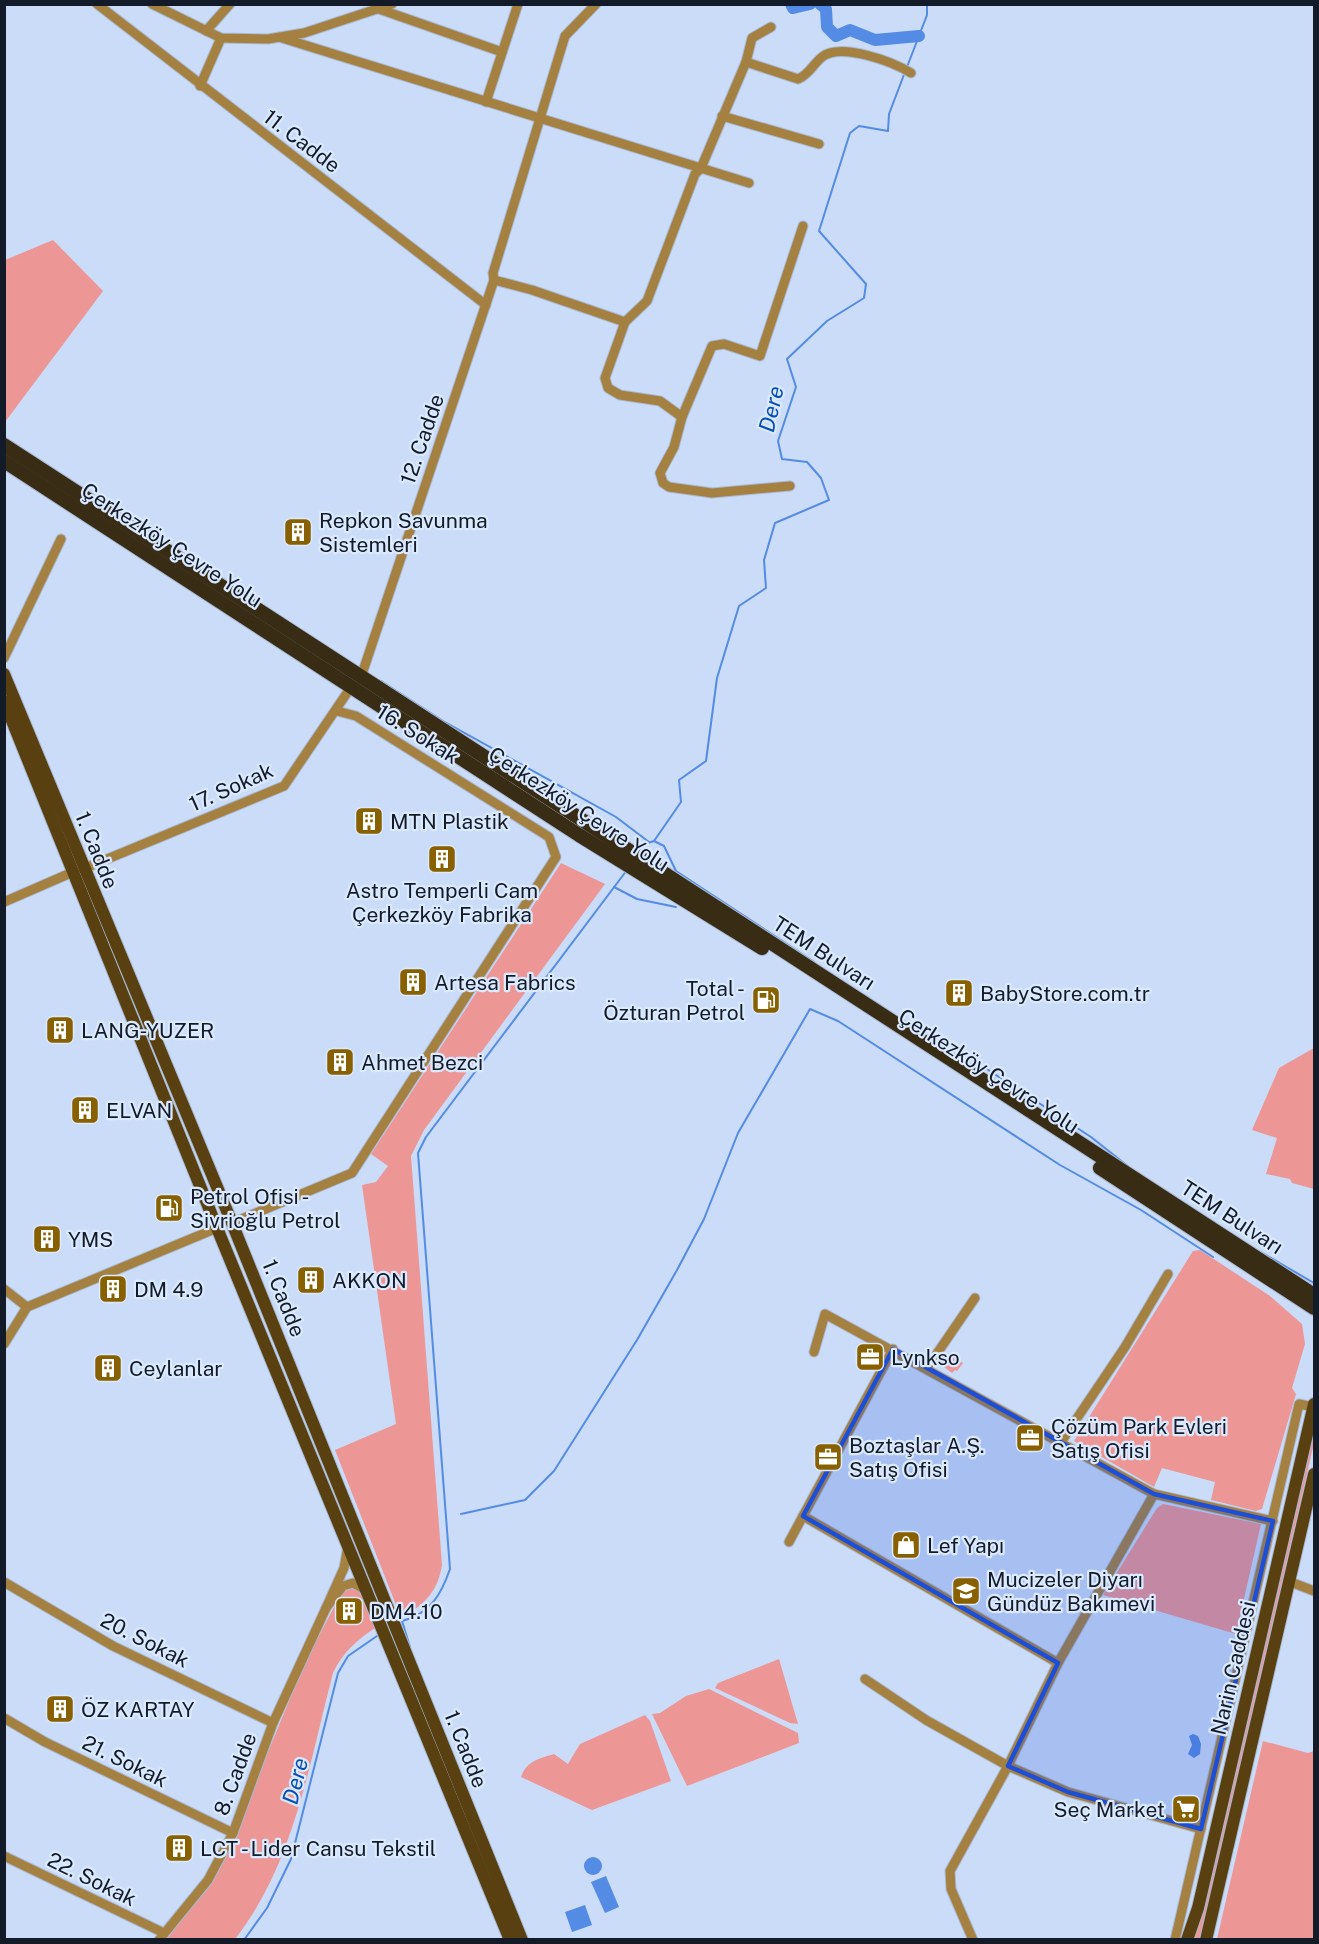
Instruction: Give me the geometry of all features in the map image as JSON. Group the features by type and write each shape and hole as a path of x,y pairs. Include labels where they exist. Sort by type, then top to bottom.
{"highway":[{"path":"4,445 356,682"},
{"name":"Çerkezköy Çevre Yolu","path":"4,461 356,682 1133,1190"},
{"name":"Çerkezköy Çevre Yolu","path":"356,682 493,764 583,830"},
{"name":"TEM Bulvarı","path":"641,867 1314,1295"},
{"name":"TEM Bulvarı","path":"1133,1190 1314,1308"},
{"path":"1280,1273 1314,1288"},
{"path":"1290,1291 1314,1315"}],"main road":[{"name":"1. Cadde","path":"4,674 217,1228 368,1591 387,1622"},
{"name":"1. Cadde","path":"4,701 232,1223 510,1940"},
{"name":"Narin Caddesi","path":"1187,1940 1198,1908 1314,1406"},
{"name":"Narin Caddesi","path":"1206,1940 1288,1581 1311,1512 1314,1474"},
{"name":"1. Cadde","path":"395,1642 522,1940"}],"street":[{"name":"11. Cadde","path":"97,4 200,86 486,305"},
{"path":"152,4 221,38 282,38 392,4"},
{"path":"207,31 230,4"},
{"path":"486,102 518,4"},
{"name":"12. Cadde","path":"356,682 486,305 494,280 493,273 499,251 566,36 596,4"},
{"path":"379,9 502,52"},
{"path":"682,417 660,401 620,395 608,388 605,378 625,322 647,301 695,174 701,168 746,62 752,38 771,27"},
{"path":"200,86 221,38"},
{"path":"282,38 748,183"},
{"path":"746,62 798,79 804,76 823,56 842,52 857,53 900,66 911,73"},
{"path":"722,116 819,144"},
{"path":"790,486 712,493 669,487 663,483 660,473 674,447 682,417 712,346 724,344 760,356 803,226"},
{"path":"494,280 625,322"},
{"path":"4,658 61,539"},
{"name":"17. Sokak","path":"4,902 284,786 356,682"},
{"name":"16. Sokak","path":"232,1223 352,1173 556,857 549,837 356,716 337,711"},
{"path":"4,1344 27,1308 217,1228"},
{"path":"1061,1442 1125,1347 1168,1274"},
{"path":"4,1289 27,1308"},
{"path":"927,1368 975,1298"},
{"path":"814,1352 825,1314 893,1349 1154,1494 1273,1521"},
{"path":"789,1542 893,1349"},
{"path":"1175,1940 1299,1404 1314,1406"},
{"path":"973,1940 951,1889 950,1871 1008,1766 1058,1663 1154,1494"},
{"path":"803,1516 1058,1663"},
{"name":"8. Cadde","path":"161,1936 208,1880 233,1833 273,1723 344,1568 349,1544"},
{"path":"1288,1581 1314,1591"},
{"name":"20. Sokak","path":"4,1582 113,1646 273,1723"},
{"name":"8. Cadde","path":"326,1608 343,1586 353,1583 368,1591"},
{"path":"865,1679 926,1720 1008,1766 1068,1792 1201,1829"},
{"name":"21. Sokak","path":"4,1718 45,1742 233,1833"},
{"name":"22. Sokak","path":"4,1856 161,1936"}],"highlighted area":[{"path":"893,1349 1154,1494 1273,1521 1201,1829 1068,1792 1008,1766 1058,1663 803,1516"}],"shaded area":[{"path":"53,240 103,291 5,422 5,260"},
{"path":"561,863 605,884 424,1130 411,1156 442,1565 438,1581 431,1594 408,1614 398,1610 335,1450 396,1424 362,1185 376,1182 388,1166 371,1154"},
{"path":"1314,1048 1314,1189 1292,1183 1290,1179 1266,1174 1277,1138 1252,1130 1279,1068"},
{"path":"1200,1250 1270,1296 1302,1324 1305,1344 1292,1388 1296,1394 1262,1509 1256,1511 1211,1500 1215,1482 1162,1468 1154,1487 1074,1441 1193,1251"},
{"path":"948,1353 963,1363 957,1371 952,1373 940,1364"},
{"path":"1314,1425 1314,1443 1200,1939 1193,1940 1205,1897"},
{"path":"1163,1504 1261,1524 1236,1634 1103,1595 1157,1508"},
{"path":"350,1588 361,1592 375,1628 351,1648 333,1673 297,1812 272,1879 255,1910 235,1939 166,1940 218,1873 306,1660 341,1594"},
{"path":"779,1659 798,1724 790,1723 715,1688 718,1683"},
{"path":"709,1689 798,1733 799,1743 687,1786 652,1714 660,1713 686,1696"},
{"path":"645,1715 650,1721 671,1781 592,1810 521,1777 530,1764 554,1754 568,1764 580,1744"},
{"path":"1263,1741 1308,1753 1314,1751 1314,1939 1217,1939"}],"water":[{"path":"1193,1734 1198,1736 1201,1744 1200,1754 1194,1758 1188,1754 1192,1745 1189,1736"},
{"path":"593,1857 601,1862 602,1866 597,1874 593,1875 585,1870 584,1866 589,1858"},
{"path":"606,1876 619,1907 605,1913 591,1882"},
{"path":"585,1905 592,1925 572,1932 565,1912"}],"waterway":[{"path":"791,4 793,8 810,4"},
{"path":"820,4 826,9 827,27 836,36 850,30 875,40 919,36"},
{"name":"Dere","path":"907,67 927,15 927,4"},
{"name":"Dere","path":"641,851 645,844 654,841 681,802 679,780 706,761 717,678 739,606 766,588 764,560 775,523 829,500 821,478 807,462 782,459 778,441 796,387 787,359 827,321 864,298 866,284 819,231 850,133 859,126 888,131 889,114 905,72"},
{"path":"381,681 443,721 616,817 649,842"},
{"path":"654,841 664,846 676,871 814,962"},
{"path":"410,1647 402,1621 420,1614 433,1602 443,1587 450,1569 418,1153 426,1137 627,870"},
{"path":"614,887 637,899 676,907"},
{"path":"461,1514 525,1500 554,1471 637,1340 677,1270 704,1219 738,1133 810,1009 838,1021 1060,1165 1141,1210 1213,1257"},
{"path":"953,1047 1091,1137 1129,1167"},
{"path":"1257,1250 1314,1283"},
{"name":"Dere","path":"244,1940 267,1908 291,1859 338,1673 348,1656 377,1636"}],"place":[{"name":"Repkon Savunma Sistemleri","path":"298,532"},
{"name":"MTN Plastik","path":"369,821"},
{"name":"Astro Temperli Cam Çerkezköy Fabrika","path":"442,859"},
{"name":"Artesa Fabrics","path":"413,982"},
{"name":"BabyStore.com.tr","path":"959,993"},
{"name":"Total - Özturan Petrol","path":"766,1000"},
{"name":"LANG-YUZER","path":"60,1030"},
{"name":"Ahmet Bezci","path":"340,1062"},
{"name":"ELVAN","path":"85,1110"},
{"name":"Petrol Ofisi - Sivrioğlu Petrol","path":"169,1208"},
{"name":"YMS","path":"47,1239"},
{"name":"AKKON","path":"311,1280"},
{"name":"DM 4.9","path":"113,1289"},
{"name":"Lynkso","path":"870,1357"},
{"name":"Ceylanlar","path":"108,1368"},
{"name":"Çözüm Park Evleri Satış Ofisi","path":"1030,1438"},
{"name":"Boztaşlar A.Ş. Satış Ofisi","path":"828,1457"},
{"name":"Lef Yapı","path":"906,1545"},
{"name":"Mucizeler Diyarı Gündüz Bakımevi","path":"966,1591"},
{"name":"DM4.10","path":"349,1611"},
{"name":"ÖZ KARTAY","path":"60,1709"},
{"name":"Seç Market","path":"1186,1809"},
{"name":"LCT - Lider Cansu Tekstil","path":"179,1848"}]}
